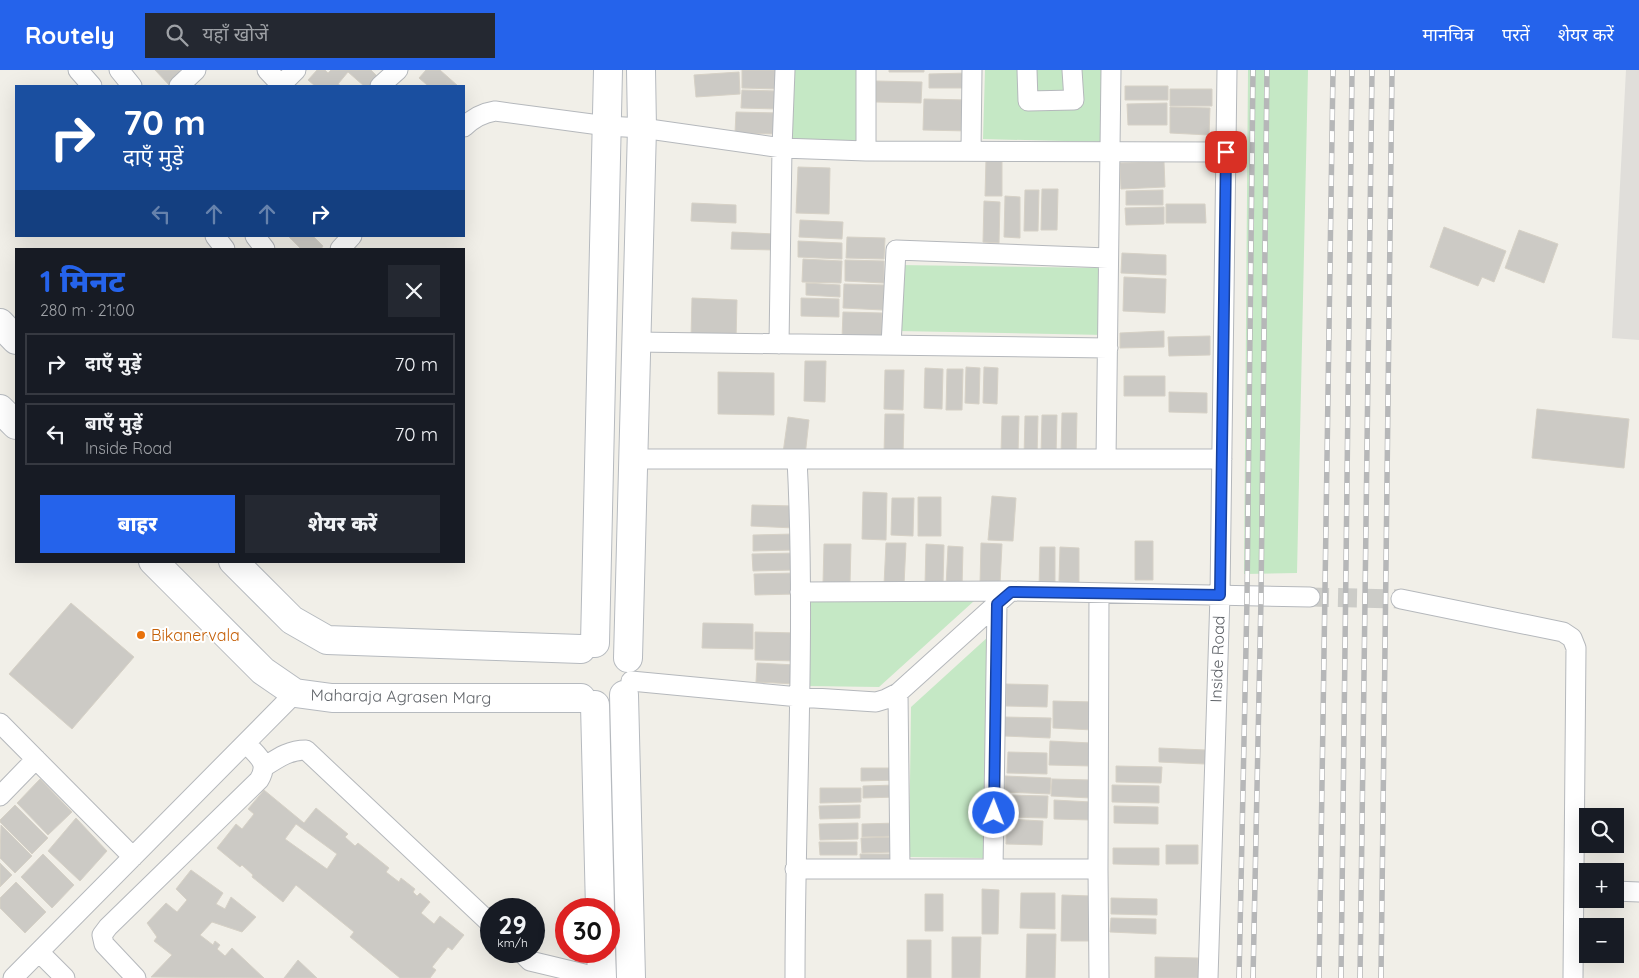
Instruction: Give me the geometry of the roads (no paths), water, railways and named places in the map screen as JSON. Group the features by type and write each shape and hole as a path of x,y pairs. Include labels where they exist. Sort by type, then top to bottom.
{"street":[{"path":"78,70 91,85"},
{"path":"119,70 131,85"},
{"path":"180,85 196,70"},
{"path":"267,70 281,85"},
{"path":"283,85 296,70"},
{"path":"381,85 398,70"},
{"path":"235,563 292,620 328,640 588,646 611,644 621,649 628,678 617,701 608,704 588,701 573,688 570,678 571,667 588,646 608,70"},
{"path":"631,978 628,678 635,342 642,128 641,70"},
{"path":"779,344 785,70"},
{"path":"866,70 866,151"},
{"path":"971,151 972,70"},
{"path":"1027,70 1028,101 1037,101 1074,100 1072,70"},
{"path":"1106,459 1111,70"},
{"name":"Inside Road","path":"1208,978 1220,595 1227,70"},
{"path":"465,126 472,118 483,113 495,111 607,126 642,128 782,148 866,151 1226,152"},
{"path":"216,237 224,248"},
{"path":"256,237 264,248"},
{"path":"341,248 351,237"},
{"path":"891,345 896,250 1108,258"},
{"path":"0,323 15,339"},
{"path":"635,342 1108,348"},
{"path":"0,409 15,424"},
{"path":"634,459 1222,459"},
{"path":"795,978 800,592 797,459"},
{"name":"Maharaja Agrasen Marg","path":"155,563 263,671 295,693 332,698 588,701"},
{"path":"800,592 1011,592 1310,597"},
{"path":"628,678 799,697 876,702 898,693 1011,592"},
{"path":"1099,593 1099,978"},
{"path":"1401,599 1563,632 1572,638 1576,648 1580,863"},
{"path":"994,869 997,604"},
{"path":"13,978 295,693"},
{"path":"898,693 900,869"},
{"path":"588,701 599,898"},
{"path":"0,723 132,857"},
{"path":"136,978 104,944 102,935 259,780 264,772 263,762 246,743"},
{"path":"264,767 286,753 295,750 306,750 480,914"},
{"path":"0,796 36,759"},
{"path":"795,869 1098,869"},
{"path":"1624,891 1639,892"},
{"path":"1573,978 1579,908"},
{"path":"39,952 60,976"},
{"path":"538,963 601,978 601,963"}],"tunnel":[{"path":"1310,597 1401,599"}],"railway":[{"path":"1239,978 1247,599 1253,70"},
{"path":"1253,978 1261,599 1267,70"},
{"path":"1319,978 1333,70"},
{"path":"1341,978 1352,70"},
{"path":"1360,978 1372,70"},
{"path":"1381,978 1392,70"}],"place":[{"name":"Bikanervala","path":"141,635"}]}
